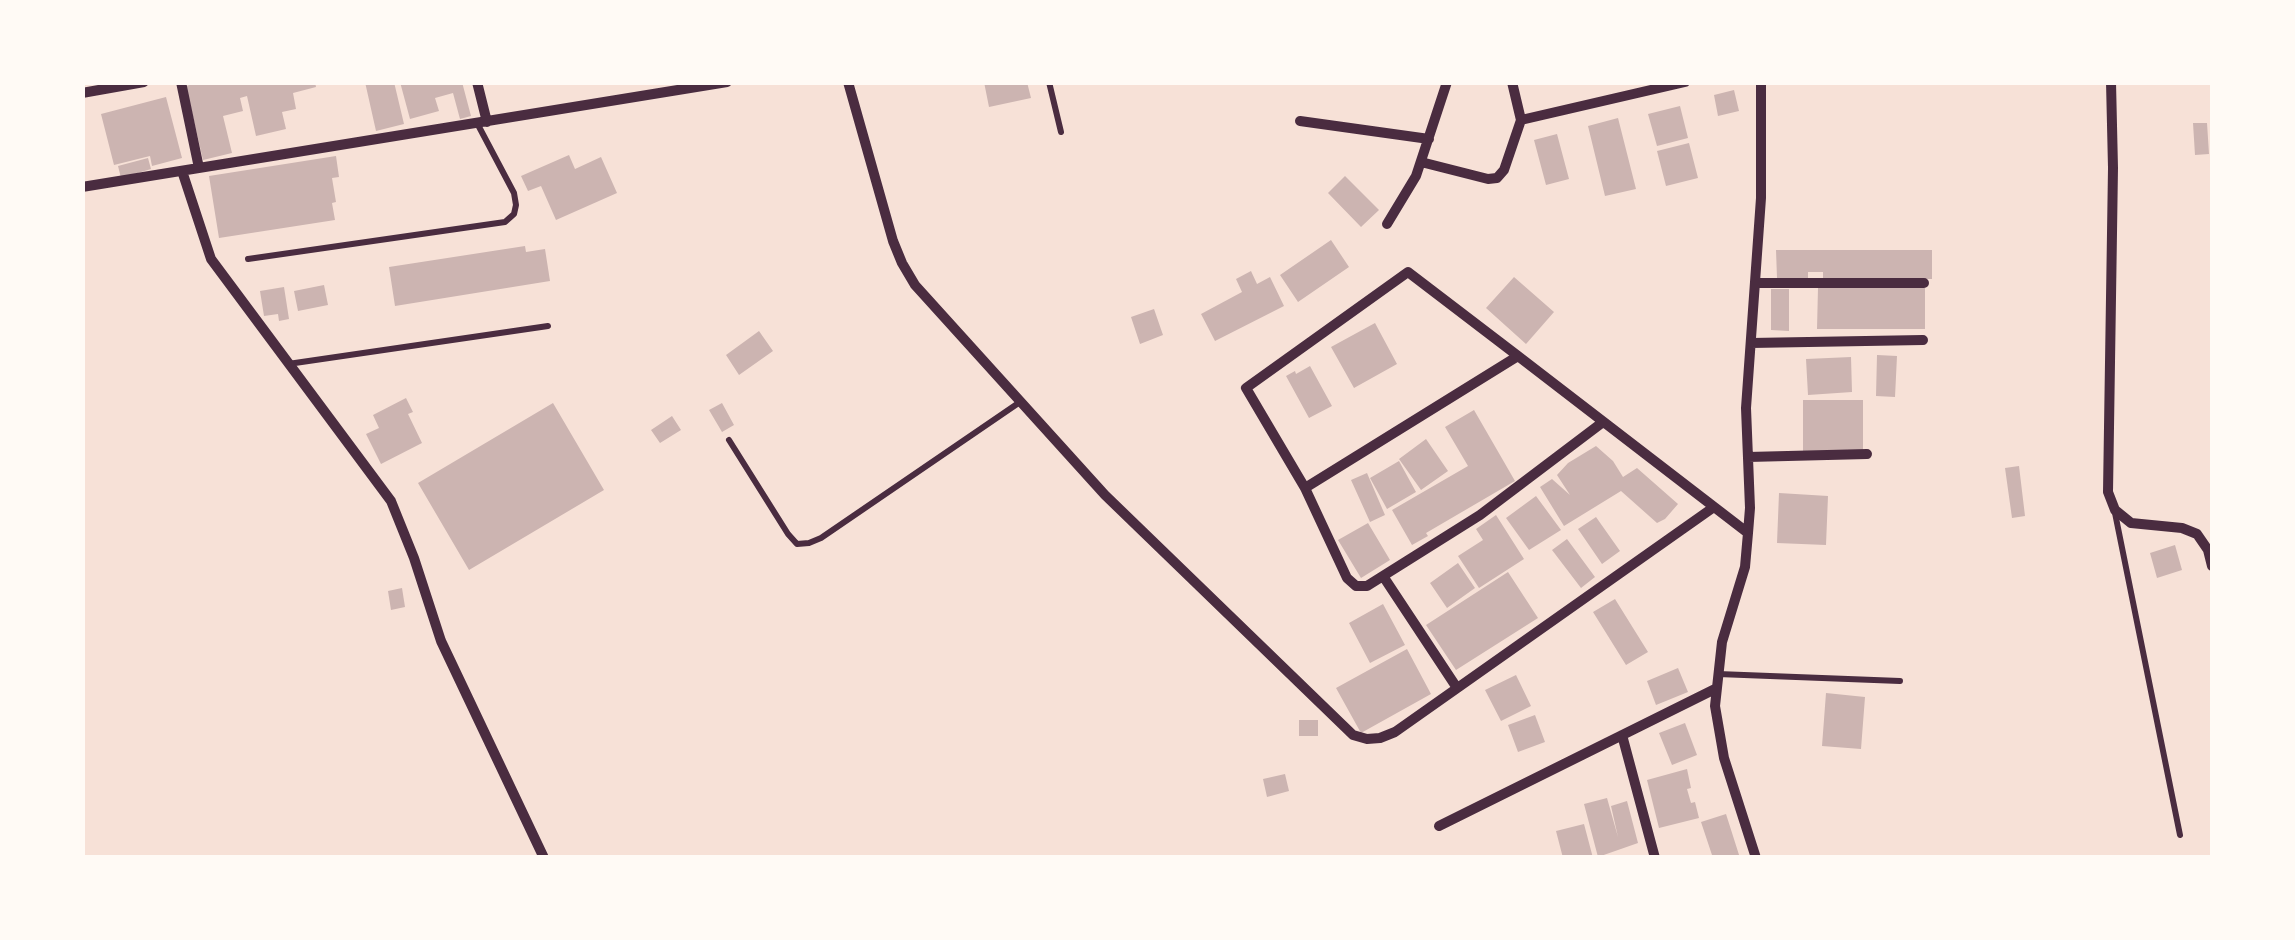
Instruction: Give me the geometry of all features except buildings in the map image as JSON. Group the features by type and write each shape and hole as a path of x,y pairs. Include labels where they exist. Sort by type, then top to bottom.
{"street":[{"path":"82,93 144,82"},
{"path":"180,82 199,168"},
{"path":"477,82 482,123"},
{"path":"82,187 727,82"},
{"path":"848,82 893,241 915,285 1104,495 1353,735 1367,739 1395,732 1714,507"},
{"path":"1387,224 1416,176 1447,82"},
{"path":"1421,162 1497,178 1504,170 1521,120 1512,82"},
{"path":"1521,120 1685,82"},
{"path":"1756,858 1724,758 1715,706 1722,642 1745,566 1748,533 1746,408 1760,198 1761,82"},
{"path":"2111,82 2108,492 2114,510 2131,523 2182,528 2197,534 2208,550 2212,566"},
{"path":"1300,120 1429,139"},
{"path":"182,172 212,259 390,500 414,558 440,641 544,858"},
{"path":"1602,422 1480,514 1366,586 1356,586 1347,578 1306,488 1246,388 1408,272 1748,533"},
{"path":"1755,283 1924,283"},
{"path":"1751,343 1923,340"},
{"path":"1306,488 1518,356"},
{"path":"1748,456 1867,454"},
{"path":"1383,576 1456,688"},
{"path":"1439,826 1716,689"},
{"path":"1622,735 1655,858"}],"lane":[{"path":"1049,82 1061,132"},
{"path":"248,258 505,222 514,214 514,193 482,123"},
{"path":"288,364 548,326"},
{"path":"729,440 788,534 798,544 809,543 1020,402"},
{"path":"2114,510 2180,835"},
{"path":"1718,674 1900,681"}]}
